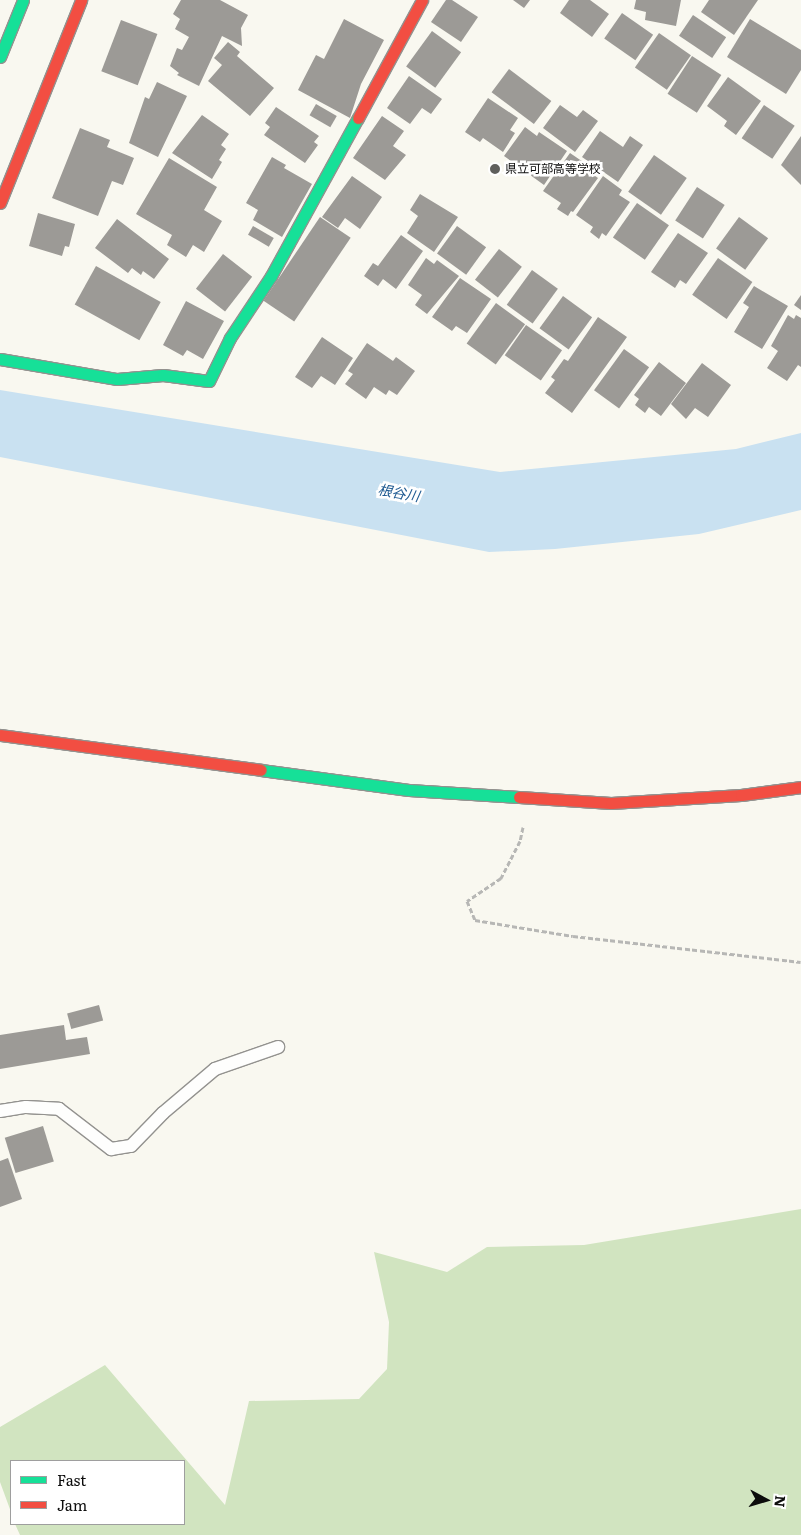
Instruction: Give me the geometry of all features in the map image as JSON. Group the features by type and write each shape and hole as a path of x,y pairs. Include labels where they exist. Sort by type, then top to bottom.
{"street":[{"path":"0,57 23,0"},
{"path":"0,203 81,0"},
{"path":"0,359 116,379 163,375 210,380 230,338 271,276 422,0"},
{"path":"0,735 409,790 592,802 741,795 801,787"}],"lane":[{"path":"0,1111 26,1107 59,1110 111,1149 132,1146 162,1113 215,1070 278,1047"}],"path":[{"path":"524,821 520,841 502,878 466,901 476,920 573,936 801,962"}],"green space":[{"path":"801,1209 801,1535 20,1535 15,1525 185,1525 185,1460 10,1460 10,1509 0,1482 0,1427 105,1365 225,1505 249,1401 359,1399 387,1369 389,1322 374,1252 447,1272 487,1247 584,1245"}],"water":[{"name":"根谷川","path":"0,390 500,472 736,449 801,433 801,510 699,534 555,549 489,552 0,457"}],"building":[{"path":"181,0 220,0 248,15 241,28 242,46 222,36 199,86 177,75 179,73 170,66 177,48 182,50 189,37 175,29 180,19 173,14"},
{"path":"446,0 452,0 478,17 461,42 431,22"},
{"path":"513,0 530,0 524,8"},
{"path":"569,0 590,0 609,14 592,37 560,13"},
{"path":"636,0 681,0 676,26 645,20 646,12 634,9"},
{"path":"709,0 758,0 734,35 701,12"},
{"path":"622,13 653,35 635,60 604,38"},
{"path":"693,15 726,37 712,58 679,36"},
{"path":"344,19 384,40 361,84 350,118 298,90 316,55 324,59"},
{"path":"750,19 801,50 801,70 786,94 727,57"},
{"path":"121,20 157,34 138,85 101,71"},
{"path":"432,31 461,52 435,88 406,67"},
{"path":"659,33 691,55 667,90 635,67"},
{"path":"228,42 240,52 237,56 274,88 250,116 208,81 222,65 214,58"},
{"path":"692,56 721,75 697,113 667,94"},
{"path":"509,69 551,101 534,124 492,92"},
{"path":"409,76 442,99 431,114 422,108 410,124 387,108"},
{"path":"728,77 761,101 736,135 724,126 727,121 707,106"},
{"path":"157,82 187,96 158,157 129,143 145,97 149,99"},
{"path":"488,98 518,118 510,130 515,133 503,152 483,138 480,142 465,132"},
{"path":"316,104 337,116 330,127 310,115"},
{"path":"560,105 577,117 583,110 598,121 575,152 543,128"},
{"path":"764,105 795,126 772,159 742,138"},
{"path":"276,107 319,136 314,142 318,145 305,163 264,135 270,127 265,123"},
{"path":"202,115 229,134 221,145 226,149 219,160 222,162 212,179 172,153"},
{"path":"382,116 404,131 393,146 406,155 385,180 353,158"},
{"path":"525,127 537,136 539,132 567,151 544,185 504,156"},
{"path":"80,128 110,140 107,147 134,158 123,185 112,181 98,216 52,198"},
{"path":"600,131 623,147 630,136 643,145 618,182 582,157"},
{"path":"801,136 801,185 781,165"},
{"path":"570,153 589,166 586,170 598,178 568,216 557,209 561,203 543,191"},
{"path":"654,155 687,178 661,215 628,192"},
{"path":"272,157 286,165 284,168 312,184 282,237 253,220 258,210 246,203"},
{"path":"169,158 217,187 204,210 222,221 204,252 193,245 186,257 167,245 172,235 136,214"},
{"path":"352,176 382,197 360,229 345,218 338,228 322,217"},
{"path":"603,176 622,190 619,195 630,202 606,236 602,233 599,239 590,232 593,227 576,215"},
{"path":"697,187 725,205 703,239 675,221"},
{"path":"420,194 458,217 434,252 407,233 418,216 410,210"},
{"path":"637,203 669,225 645,260 613,237"},
{"path":"38,213 75,224 69,247 65,246 62,256 29,246"},
{"path":"320,217 351,238 294,321 264,301"},
{"path":"739,217 768,238 745,270 716,249"},
{"path":"117,219 169,259 154,279 143,271 141,275 132,268 128,273 95,248"},
{"path":"253,226 274,238 269,247 248,235"},
{"path":"457,226 486,247 466,275 437,254"},
{"path":"678,233 708,253 686,284 680,280 675,288 651,272"},
{"path":"401,235 423,251 396,289 383,279 378,286 364,276 373,263 378,266"},
{"path":"499,249 522,267 498,298 475,280"},
{"path":"223,254 252,277 225,311 196,289"},
{"path":"426,258 434,264 437,260 459,276 427,314 415,305 422,295 408,285"},
{"path":"718,258 752,282 727,319 692,295"},
{"path":"96,266 161,302 139,340 75,304"},
{"path":"532,270 558,289 533,324 507,305"},
{"path":"460,278 491,299 467,333 456,326 452,331 432,317"},
{"path":"754,286 788,306 762,349 734,332 749,307 743,303"},
{"path":"801,295 801,310 794,305"},
{"path":"563,296 592,317 569,350 539,328"},
{"path":"186,301 224,321 203,359 187,350 183,356 163,345"},
{"path":"496,303 525,324 496,365 467,343"},
{"path":"788,315 794,319 796,315 801,318 801,367 798,365 787,381 767,368 778,351 771,346"},
{"path":"598,317 627,337 572,413 545,393 555,380 551,377 564,359 568,361"},
{"path":"526,325 562,350 541,381 505,355"},
{"path":"322,337 353,358 335,385 321,376 312,388 295,377"},
{"path":"367,343 393,361 396,357 415,371 397,395 389,390 386,395 374,387 366,399 345,384 353,374 348,371"},
{"path":"624,349 649,367 619,408 594,390"},
{"path":"659,362 686,383 661,416 649,407 645,413 635,405 639,399 634,395"},
{"path":"702,363 731,385 708,417 695,408 686,419 671,404"},
{"path":"99,1005 103,1020 71,1029 67,1014"},
{"path":"64,1025 66,1040 87,1037 90,1054 0,1069 0,1035"},
{"path":"43,1126 54,1161 16,1173 5,1138"},
{"path":"8,1158 22,1199 0,1207 0,1161"}],"traffic: fast":[{"path":"0,57 23,0"},
{"path":"0,359 117,379 163,375 209,381 230,338 271,276 358,118"},
{"path":"261,770 409,790 519,797"}],"traffic: jam":[{"path":"0,203 81,0"},
{"path":"358,118 422,0"},
{"path":"0,735 261,770"},
{"path":"519,797 611,803 741,795 801,787"}],"place":[{"name":"県立可部高等学校","path":"495,169"}]}
